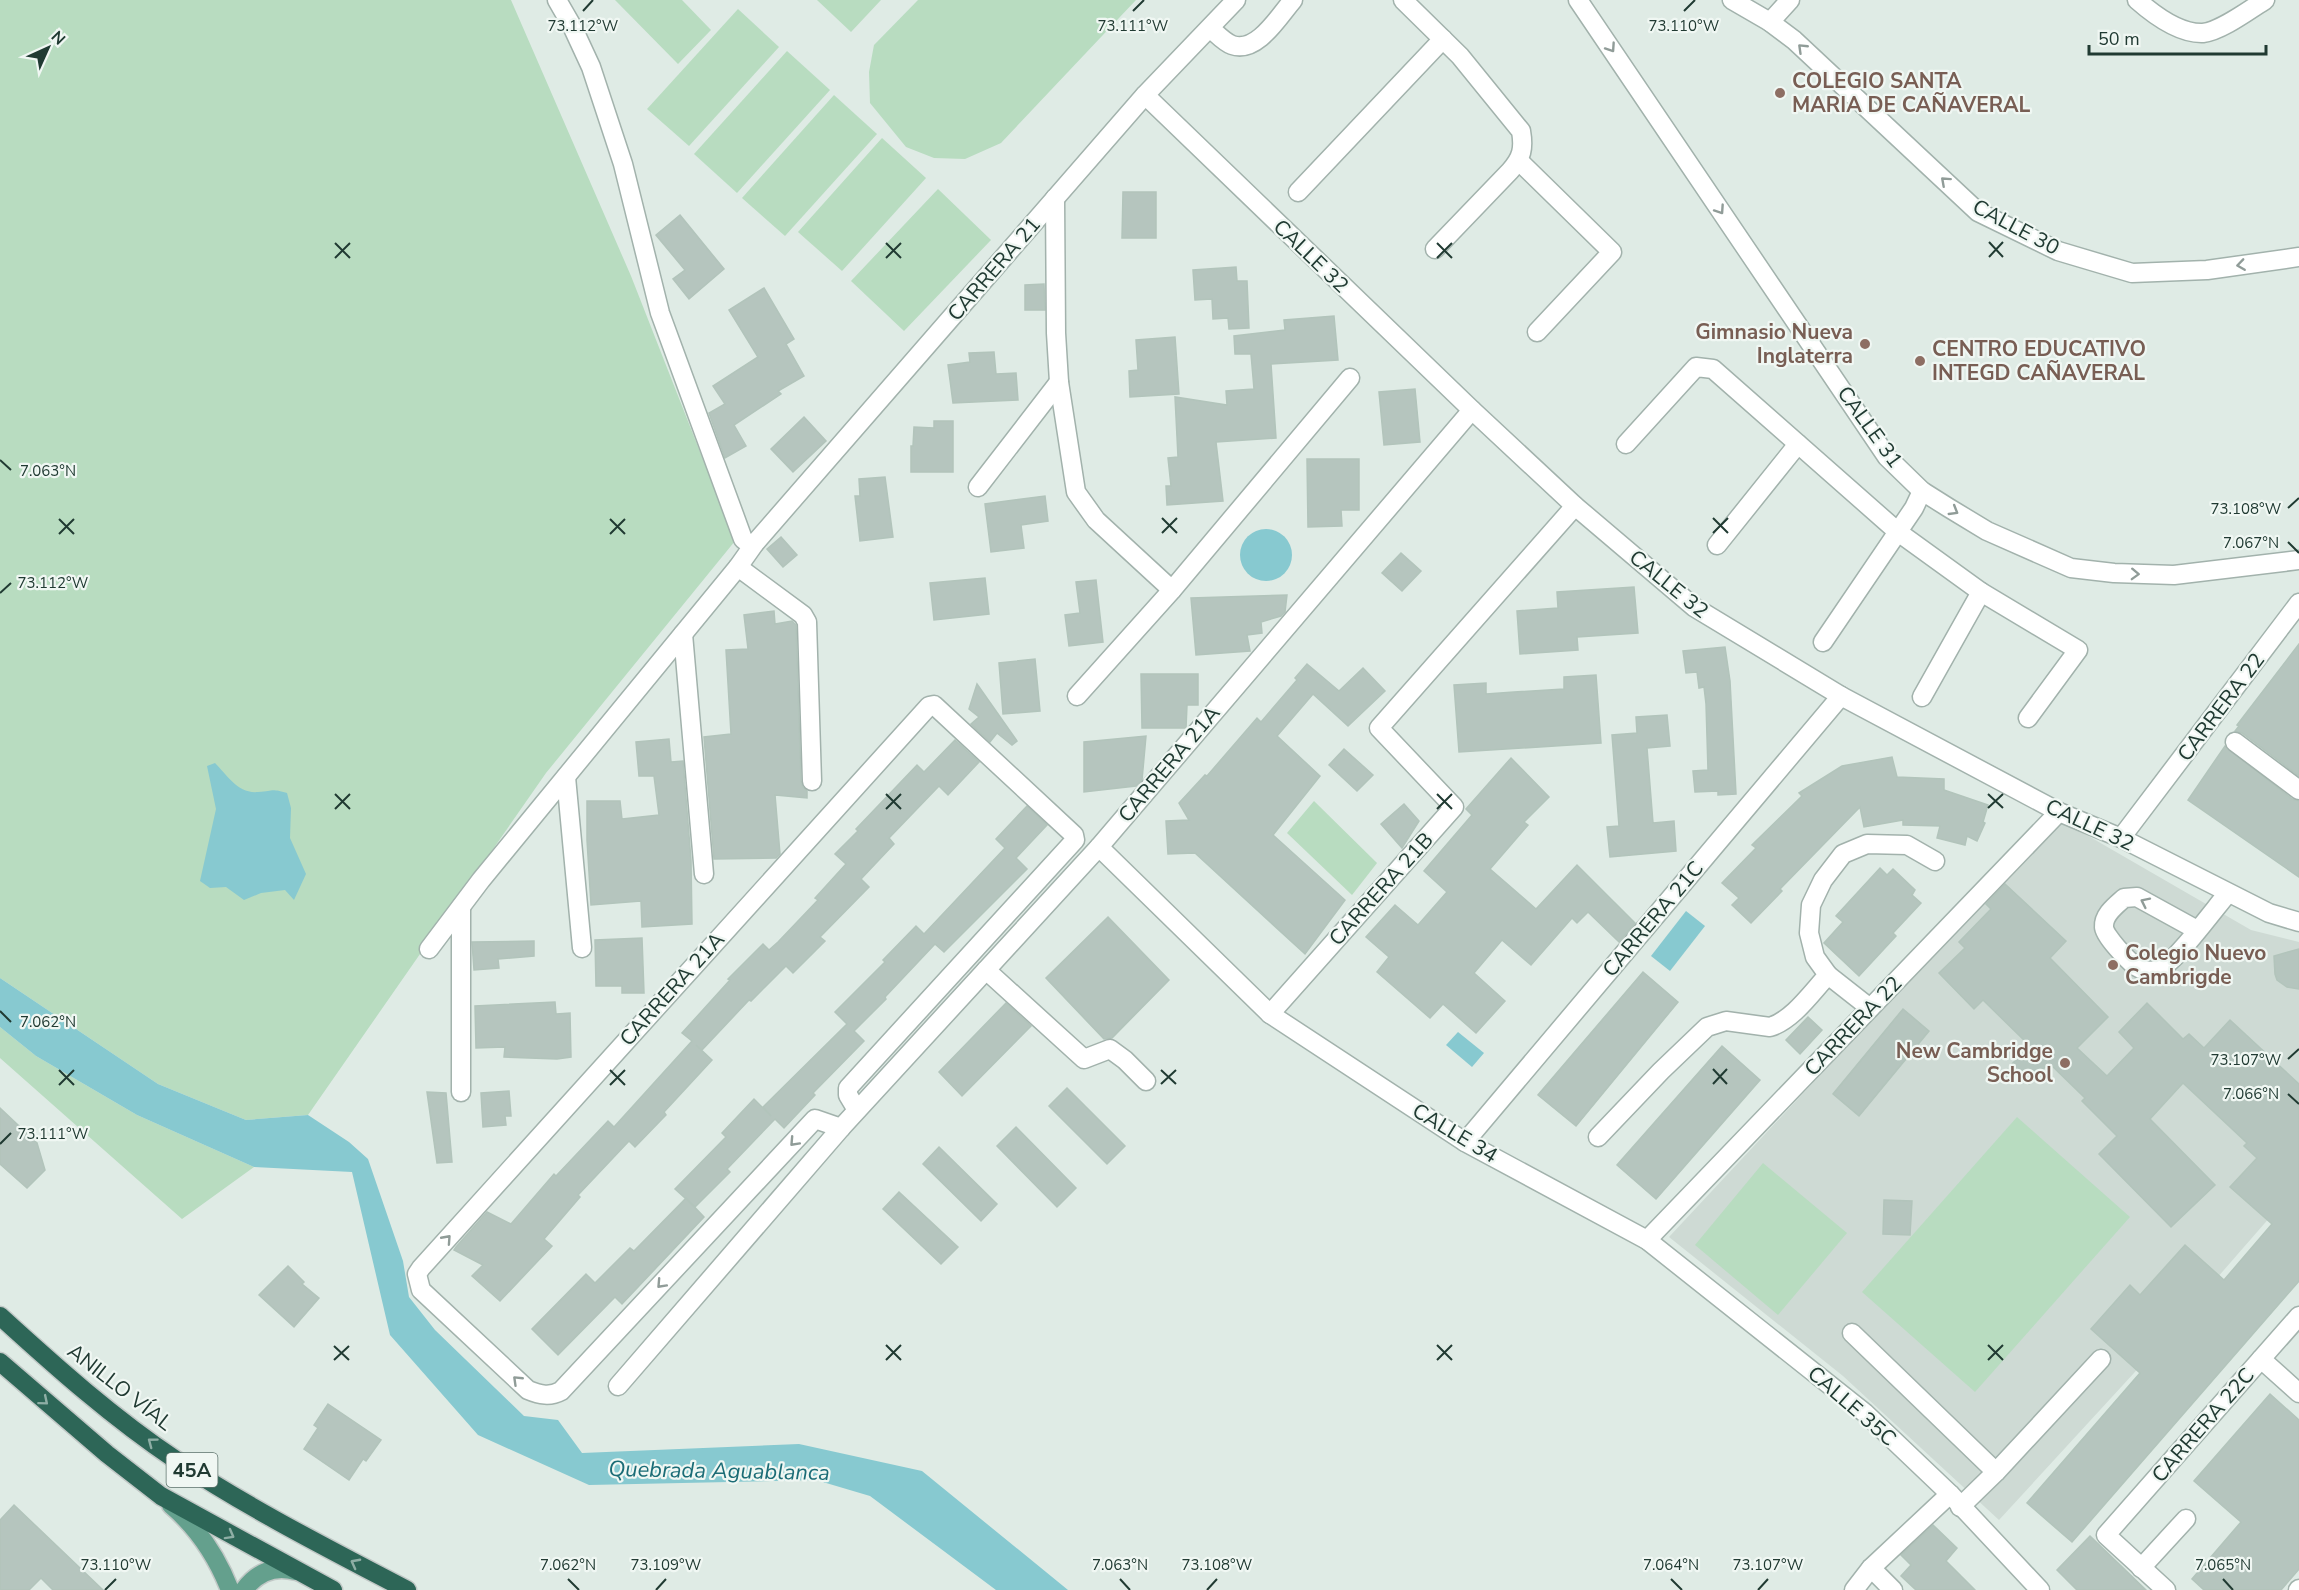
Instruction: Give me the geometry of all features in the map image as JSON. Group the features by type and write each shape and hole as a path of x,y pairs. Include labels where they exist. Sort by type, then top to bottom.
{"highway":[{"name":"ANILLO VÍAL","path":"0,1316 74,1383 175,1460 238,1499 407,1590"},
{"name":"45A","path":"0,1362 107,1454 160,1496 333,1590"}],"main road":[{"path":"160,1496 196,1530 210,1550 230,1590"},
{"path":"244,1590 262,1573 279,1568 296,1571"}],"street":[{"path":"557,0 591,66 623,164 660,313 743,539 748,543 755,543"},
{"name":"CARRERA 21","path":"429,949 755,543 1144,95 1236,0"},
{"path":"1210,28 1230,44 1240,47 1250,45 1260,38 1293,0"},
{"path":"1403,0 1443,39 1521,130 1524,146 1519,160 1435,249"},
{"name":"CALLE 31","path":"1578,0 1887,457 1922,491 1987,531 2070,568 2114,573 2174,575 2299,560"},
{"path":"1770,22 1790,0"},
{"path":"2142,4 2164,20 2184,29 2203,33 2221,27 2265,0"},
{"name":"CALLE 30","path":"1735,1 1794,40 1978,212 2058,251 2132,273 2207,270 2299,257"},
{"path":"1298,192 1443,39"},
{"name":"CALLE 32","path":"1144,95 1472,410 1575,506 1694,608 1841,696 2059,812 2121,838 2269,913 2299,922"},
{"path":"1519,160 1612,252 1537,332"},
{"path":"1055,198 1056,333 1059,382 1076,492 1096,520 1172,590"},
{"path":"1626,444 1696,367 1713,369 1898,532 1981,592 2078,650 2028,718"},
{"path":"1077,696 1172,590 1350,378"},
{"path":"978,487 1059,382"},
{"name":"CARRERA 21A","path":"618,1386 857,1110 1099,847 1472,410"},
{"path":"1717,545 1798,444"},
{"path":"1823,642 1914,508 1922,491"},
{"name":"CARRERA 21B","path":"1270,1014 1454,807 1379,728 1575,506"},
{"path":"738,567 798,610 807,622 812,781"},
{"path":"1922,697 1981,592"},
{"name":"CARRERA 22","path":"2121,838 2299,603"},
{"path":"683,634 704,874"},
{"name":"CARRERA 21C","path":"1465,1142 1841,696"},
{"name":"CARRERA 21A","path":"841,1128 815,1119 561,1391 554,1395 538,1394 528,1390 421,1290 417,1281 421,1268 921,714 929,706 934,705 1074,835 1075,840 848,1088 848,1095 857,1110"},
{"path":"2235,742 2299,790"},
{"path":"566,777 582,948"},
{"name":"CARRERA 22","path":"1647,1240 2059,812"},
{"path":"1870,1008 1828,975 1815,957 1809,933 1811,905 1823,880 1843,854 1867,844 1907,846 1935,861"},
{"path":"1099,847 1270,1014"},
{"path":"2197,930 2137,897 2124,898 2108,914 2103,926 2105,934 2136,966 2148,971 2159,970 2170,962 2197,930 2228,893"},
{"path":"461,907 461,1092"},
{"path":"986,970 1084,1059 1110,1049 1146,1081"},
{"path":"1598,1137 1707,1027 1726,1021 1770,1028 1776,1026 1785,1020 1828,975"},
{"name":"CALLE 34","path":"1270,1014 1465,1142 1647,1240"},
{"name":"CALLE 35C","path":"1647,1240 1864,1413 1955,1501 2040,1590"},
{"name":"CARRERA 22C","path":"2141,1568 2106,1535 2299,1316"},
{"path":"1852,1333 1996,1472"},
{"path":"1854,1590 1871,1568 1955,1501 1996,1472 2101,1359"},
{"path":"2261,1359 2299,1393"},
{"path":"2166,1590 2141,1568 2186,1519"},
{"path":"1871,1568 1893,1590"}],"shaded area":[{"name":"New Cambridge School","path":"2059,819 2251,930 2299,942 2299,1184 2134,1373 1999,1520 1843,1376 1669,1237"}],"green space":[{"path":"0,0 511,0 631,276 735,541 546,773 308,1115 246,1120 158,1084 0,978"},
{"path":"615,0 682,0 711,30 678,64"},
{"path":"817,0 881,0 851,32"},
{"path":"918,0 1136,0 1001,143 965,159 934,158 906,147 870,103 869,72 874,45"},
{"path":"738,9 779,47 689,146 647,109"},
{"path":"787,51 830,90 737,193 694,154"},
{"path":"834,95 877,134 785,236 742,198"},
{"path":"882,138 926,178 842,271 798,232"},
{"path":"938,189 991,240 904,331 851,281"},
{"path":"1314,801 1377,863 1352,895 1287,833"},
{"path":"0,1027 36,1056 137,1115 254,1167 182,1219 0,1058"},
{"path":"2017,1117 2130,1217 1975,1392 1862,1292"},
{"path":"1763,1163 1847,1233 1778,1315 1695,1245"}],"water":[{"path":"1266,529 1276,531 1284,537 1290,545 1292,555 1290,565 1284,573 1276,579 1266,581 1256,579 1248,573 1242,565 1240,555 1242,545 1248,537 1256,531"},
{"path":"215,763 234,783 245,790 258,792 275,790 287,793 291,808 290,838 306,874 294,900 285,890 261,893 244,900 226,887 210,888 200,881 216,809 207,766"},
{"path":"1686,911 1705,926 1670,971 1651,956"},
{"name":"Quebrada Aguablanca","path":"0,978 158,1084 246,1120 308,1115 349,1142 368,1159 403,1261 409,1297 435,1330 524,1416 558,1420 582,1453 799,1444 922,1471 1068,1590 996,1590 870,1496 816,1480 589,1485 478,1435 390,1335 352,1172 254,1167 137,1115 36,1056 0,1027"},
{"path":"1458,1032 1484,1053 1472,1067 1446,1045"}],"building":[{"path":"1123,192 1156,192 1156,238 1122,238"},
{"path":"680,215 724,269 689,299 673,279 685,270 656,235"},
{"path":"1236,267 1237,281 1247,281 1249,328 1229,329 1228,318 1213,319 1212,299 1195,300 1193,270"},
{"path":"1044,284 1045,310 1025,310 1025,285"},
{"path":"764,288 794,339 786,344 804,376 778,391 781,394 734,425 746,446 725,458 709,413 725,404 713,386 758,357 729,310"},
{"path":"1334,316 1338,360 1271,364 1276,438 1216,442 1223,501 1167,505 1166,486 1171,486 1168,458 1178,457 1175,397 1227,405 1226,391 1254,389 1251,354 1235,354 1234,336 1285,330 1284,320"},
{"path":"1175,337 1179,394 1130,397 1129,371 1138,370 1136,340"},
{"path":"994,352 996,374 1016,373 1018,400 953,403 948,365 970,362 969,353"},
{"path":"1415,389 1420,442 1384,445 1379,392"},
{"path":"804,417 826,441 793,472 771,449"},
{"path":"934,421 953,421 953,472 911,472 914,427 934,428"},
{"path":"1307,459 1359,459 1359,510 1341,510 1342,526 1308,527"},
{"path":"885,477 893,537 860,541 855,496 860,496 859,479"},
{"path":"1045,496 1048,521 1021,525 1024,548 991,552 985,504"},
{"path":"781,537 797,555 783,567 767,549"},
{"path":"1401,553 1421,571 1402,591 1382,573"},
{"path":"985,578 989,614 934,620 930,583"},
{"path":"1096,580 1103,642 1069,646 1065,615 1080,613 1076,582"},
{"path":"1634,587 1638,633 1577,637 1578,650 1520,654 1517,611 1558,608 1557,592"},
{"path":"1287,595 1285,612 1281,616 1261,622 1262,633 1247,635 1250,651 1196,655 1191,598"},
{"path":"774,611 775,624 792,621 796,625 801,781 807,791 807,798 775,795 780,854 776,858 714,859 704,737 731,734 726,650 748,649 744,615"},
{"path":"2299,644 2299,776 2242,733 2235,731 2239,726 2237,725"},
{"path":"1725,647 1730,681 1736,794 1718,795 1718,791 1695,792 1693,771 1708,770 1706,704 1704,687 1699,688 1697,672 1686,673 1683,651"},
{"path":"1035,659 1040,711 1003,714 999,663"},
{"path":"1307,664 1339,691 1363,668 1385,691 1348,726 1313,694 1277,736 1320,776 1273,835 1345,900 1305,954 1195,853 1168,854 1166,821 1189,820 1179,803 1205,775 1207,776 1257,718 1261,722 1297,680 1295,678"},
{"path":"1141,674 1198,674 1198,705 1187,705 1186,728 1142,728"},
{"path":"1596,675 1601,743 1459,752 1454,685 1486,683 1486,694 1564,689 1564,677"},
{"path":"977,684 1017,741 1012,745 997,733 990,742 971,724 979,717 969,709"},
{"path":"1667,715 1670,746 1647,748 1653,823 1674,821 1676,851 1610,857 1607,827 1619,826 1612,735 1637,733 1636,717"},
{"path":"1146,736 1142,780 1136,786 1084,792 1084,742"},
{"path":"669,739 671,762 683,761 691,860 692,924 642,927 641,901 591,905 587,801 620,801 622,819 659,815 654,776 639,776 636,742"},
{"path":"955,740 979,762 948,795 939,786 889,838 894,844 861,879 869,887 820,937 825,941 793,973 786,966 751,1001 749,1000 702,1050 696,1045 712,1060 664,1112 666,1115 635,1147 629,1141 578,1195 580,1197 544,1239 552,1246 500,1301 472,1276 483,1265 454,1250 456,1247 487,1212 511,1224 554,1174 556,1176 608,1121 614,1127 692,1041 682,1033 730,980 728,979 763,944 769,950 818,900 815,898 846,864 835,854 858,831 856,829 917,765 924,772"},
{"path":"2225,746 2292,799 2299,801 2299,877 2188,800"},
{"path":"1344,749 1373,775 1357,791 1329,765"},
{"path":"1892,757 1897,777 1944,779 1944,790 1988,805 1983,822 1985,823 1977,841 1967,836 1965,845 1937,838 1940,826 1903,825 1903,820 1864,827 1860,807 1780,889 1782,891 1751,923 1732,905 1739,898 1722,883 1756,848 1752,845 1802,796 1799,793 1842,766"},
{"path":"1511,758 1549,797 1524,822 1528,825 1490,869 1536,909 1577,865 1635,923 1619,942 1588,912 1577,923 1572,918 1531,965 1502,940 1474,973 1505,1001 1476,1033 1443,1004 1430,1018 1377,972 1389,957 1366,937 1395,905 1418,925 1447,892 1424,871 1472,815 1466,809"},
{"path":"1404,804 1419,821 1402,848 1381,824"},
{"path":"1027,806 1047,825 1016,858 1027,869 944,952 935,944 854,1031 864,1041 813,1093 815,1095 784,1128 775,1119 727,1169 730,1172 695,1207 675,1189 726,1137 722,1133 754,1099 771,1116 763,1107 847,1024 835,1012 885,962 883,960 916,926 924,934 1005,848 996,839"},
{"path":"1880,868 1887,875 1893,869 1915,890 1912,895 1921,903 1893,933 1896,936 1859,976 1824,943 1843,922 1836,916"},
{"path":"2005,884 2066,941 2050,958 2108,1017 2077,1048 2107,1076 2134,1048 2119,1032 2147,1003 2183,1039 2189,1034 2204,1048 2230,1020 2299,1084 2299,1281 2072,1542 2027,1503 2140,1373 2091,1329 2130,1285 2140,1295 2185,1245 2224,1280 2272,1224 2230,1187 2257,1158 2244,1146 2247,1143 2183,1083 2150,1119 2215,1185 2171,1227 2099,1154 2117,1136 2082,1101 2085,1098 2049,1063 2029,1084 2010,1066 2030,1046 1983,1000 1974,1009 1939,973 1965,948 1959,942 1991,909 1986,904"},
{"path":"1108,917 1169,980 1112,1038 1104,1039 1046,978"},
{"path":"642,938 644,993 622,993 622,986 596,986 595,940"},
{"path":"534,941 534,956 498,959 499,968 474,970 472,942"},
{"path":"2299,949 2299,989 2287,987 2277,980 2274,956"},
{"path":"1643,972 1678,1002 1576,1126 1538,1095"},
{"path":"555,1002 556,1014 570,1013 571,1057 557,1059 504,1057 505,1047 476,1048 475,1006"},
{"path":"1006,1003 1031,1026 962,1096 939,1072"},
{"path":"1903,1009 1929,1031 1859,1116 1833,1094"},
{"path":"1808,1017 1822,1030 1800,1054 1786,1040"},
{"path":"1722,1046 1760,1080 1656,1199 1617,1165"},
{"path":"1067,1088 1125,1146 1107,1164 1049,1106"},
{"path":"509,1091 511,1116 505,1116 506,1125 483,1127 481,1093"},
{"path":"427,1092 446,1093 452,1162 437,1163"},
{"path":"0,1108 37,1143 45,1170 27,1188 0,1164"},
{"path":"1016,1127 1076,1188 1057,1207 997,1146"},
{"path":"939,1147 997,1204 981,1221 923,1164"},
{"path":"899,1192 958,1247 941,1264 883,1209"},
{"path":"686,1198 704,1217 622,1304 615,1297 558,1355 532,1329 586,1274 595,1283 630,1248 634,1251"},
{"path":"1884,1200 1912,1201 1910,1235 1883,1234"},
{"path":"288,1266 304,1282 302,1284 319,1298 294,1327 259,1295"},
{"path":"2270,1394 2299,1420 2299,1569 2281,1590 2204,1590 2192,1579 2241,1522 2194,1481"},
{"path":"328,1404 381,1440 366,1461 363,1459 349,1480 304,1449 318,1428 314,1425"},
{"path":"14,1505 103,1590 53,1590 41,1578 29,1590 0,1590 0,1520"},
{"path":"1933,1525 1957,1548 1946,1561 1975,1590 1916,1590 1901,1576 1911,1565 1901,1555"},
{"path":"2090,1536 2146,1590 2077,1590 2057,1570"}],"place":[{"name":"COLEGIO SANTA MARIA DE CAÑAVERAL","path":"1780,93"},
{"name":"Gimnasio Nueva Inglaterra","path":"1865,344"},
{"name":"CENTRO EDUCATIVO INTEGD CAÑAVERAL","path":"1920,361"},
{"name":"Colegio Nuevo Cambrigde","path":"2113,965"},
{"name":"New Cambridge School","path":"2065,1063"}]}
